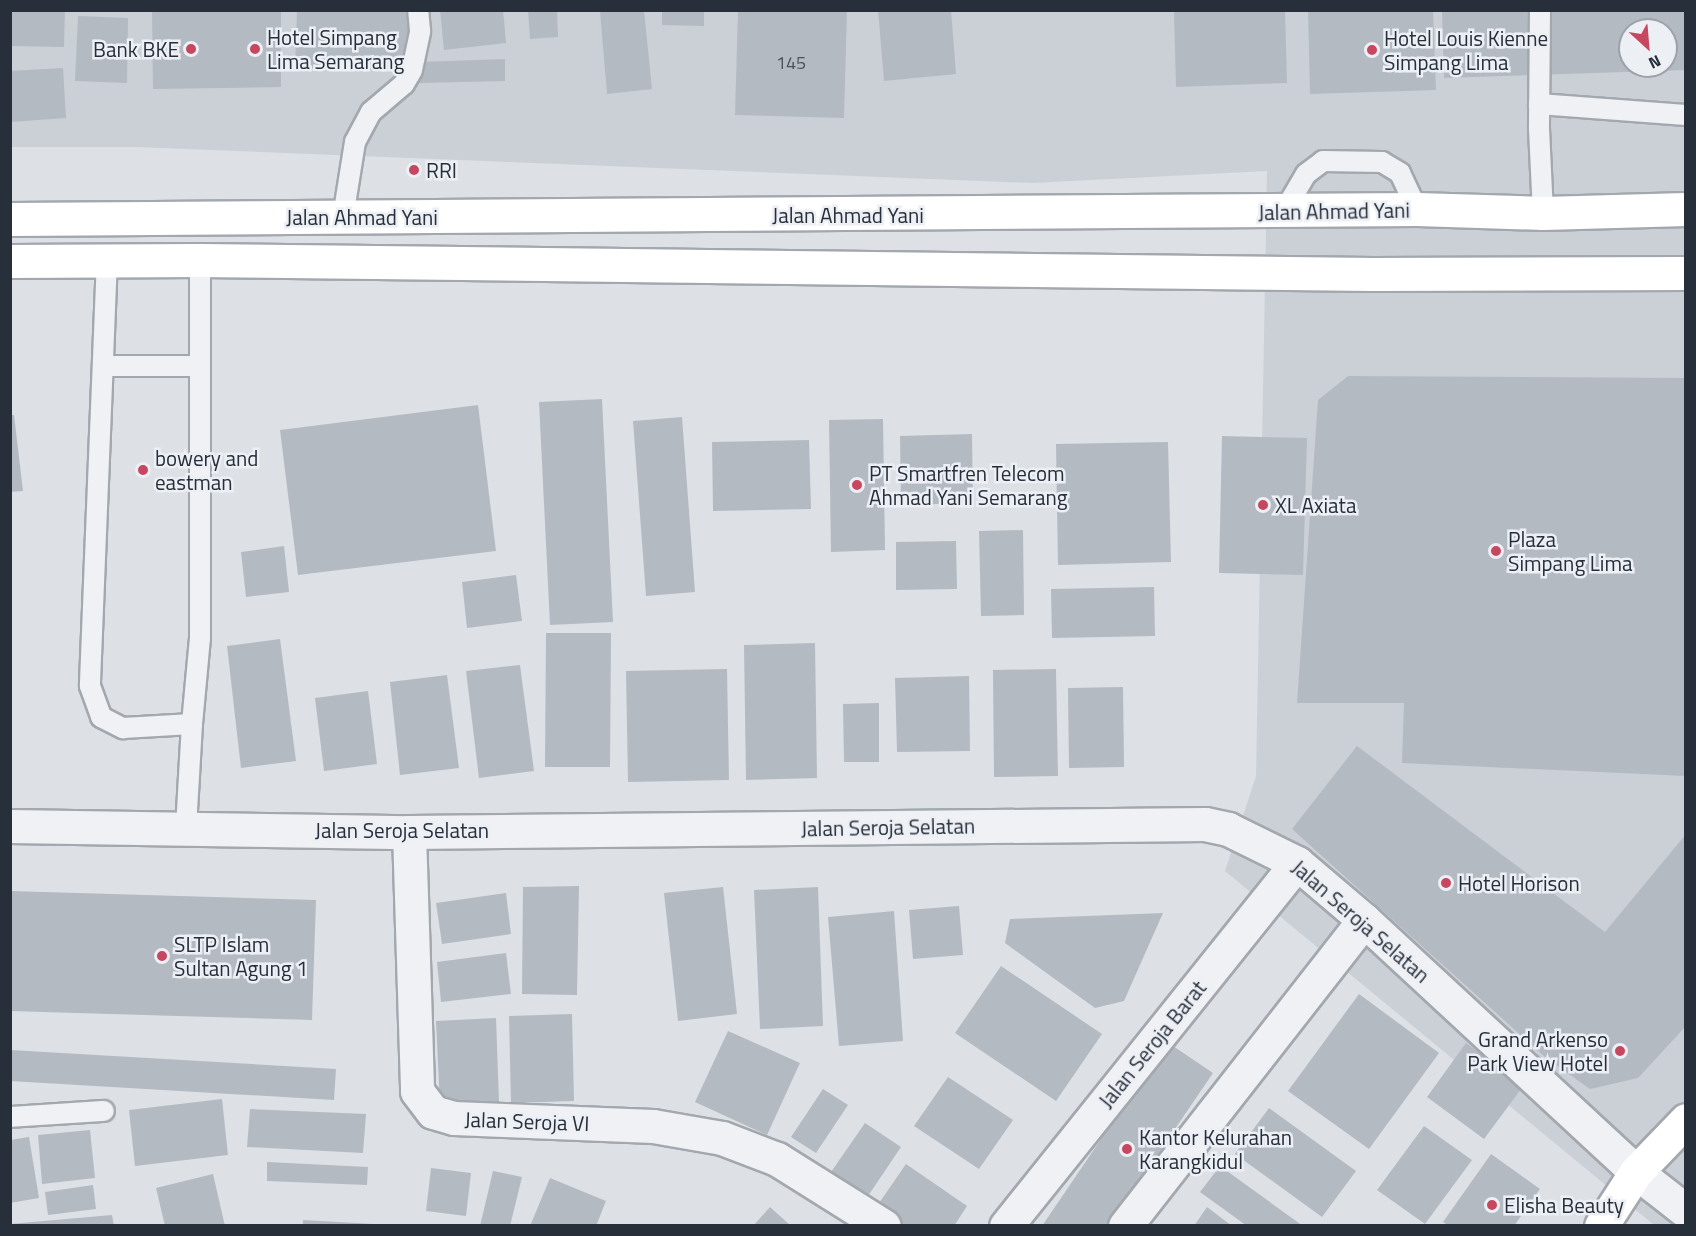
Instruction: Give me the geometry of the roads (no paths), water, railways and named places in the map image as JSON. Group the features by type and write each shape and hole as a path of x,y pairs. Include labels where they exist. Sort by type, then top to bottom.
{"main road":[{"name":"Jalan Ahmad Yani","path":"10,219 1282,213 1417,209 1543,213 1686,209"},
{"name":"Jalan Ahmad Yani","path":"10,261 200,260 1371,274 1686,273"},
{"path":"1601,1226 1636,1172 1686,1120"}],"street":[{"name":"Jalan Seroja Selatan","path":"10,826 409,832 1205,824 1257,841 1297,862 1364,920 1636,1172 1686,1211"},
{"name":"Jalan Seroja VI","path":"409,832 417,1091 433,1112 454,1118 653,1126 722,1138 777,1159 884,1226"},
{"name":"Jalan Seroja Barat","path":"1006,1226 1297,862"},
{"path":"1125,1226 1364,920"}],"lane":[{"path":"343,217 355,142 371,112 404,84 412,70 420,31 418,10"},
{"path":"1540,10 1539,104 1543,213"},
{"path":"1539,104 1686,115"},
{"path":"1282,213 1306,174 1323,161 1382,162 1400,173 1417,209"},
{"path":"107,260 90,686 93,702 101,717 123,728 192,724"},
{"path":"186,828 200,638 200,260"},
{"path":"104,366 199,366"},
{"path":"10,1117 104,1111"}],"place":[{"name":"Bank BKE","path":"191,49"},
{"name":"Hotel Simpang Lima Semarang","path":"255,49"},
{"name":"Hotel Louis Kienne Simpang Lima","path":"1372,50"},
{"name":"RRI","path":"414,170"},
{"name":"bowery and eastman","path":"143,470"},
{"name":"PT Smartfren Telecom Ahmad Yani Semarang","path":"857,485"},
{"name":"XL Axiata","path":"1263,505"},
{"name":"Plaza Simpang Lima","path":"1496,551"},
{"name":"Hotel Horison","path":"1446,883"},
{"name":"SLTP Islam Sultan Agung 1","path":"162,956"},
{"name":"Grand Arkenso Park View Hotel","path":"1620,1051"},
{"name":"Kantor Kelurahan Karangkidul","path":"1127,1149"},
{"name":"Elisha Beauty","path":"1492,1205"}]}
